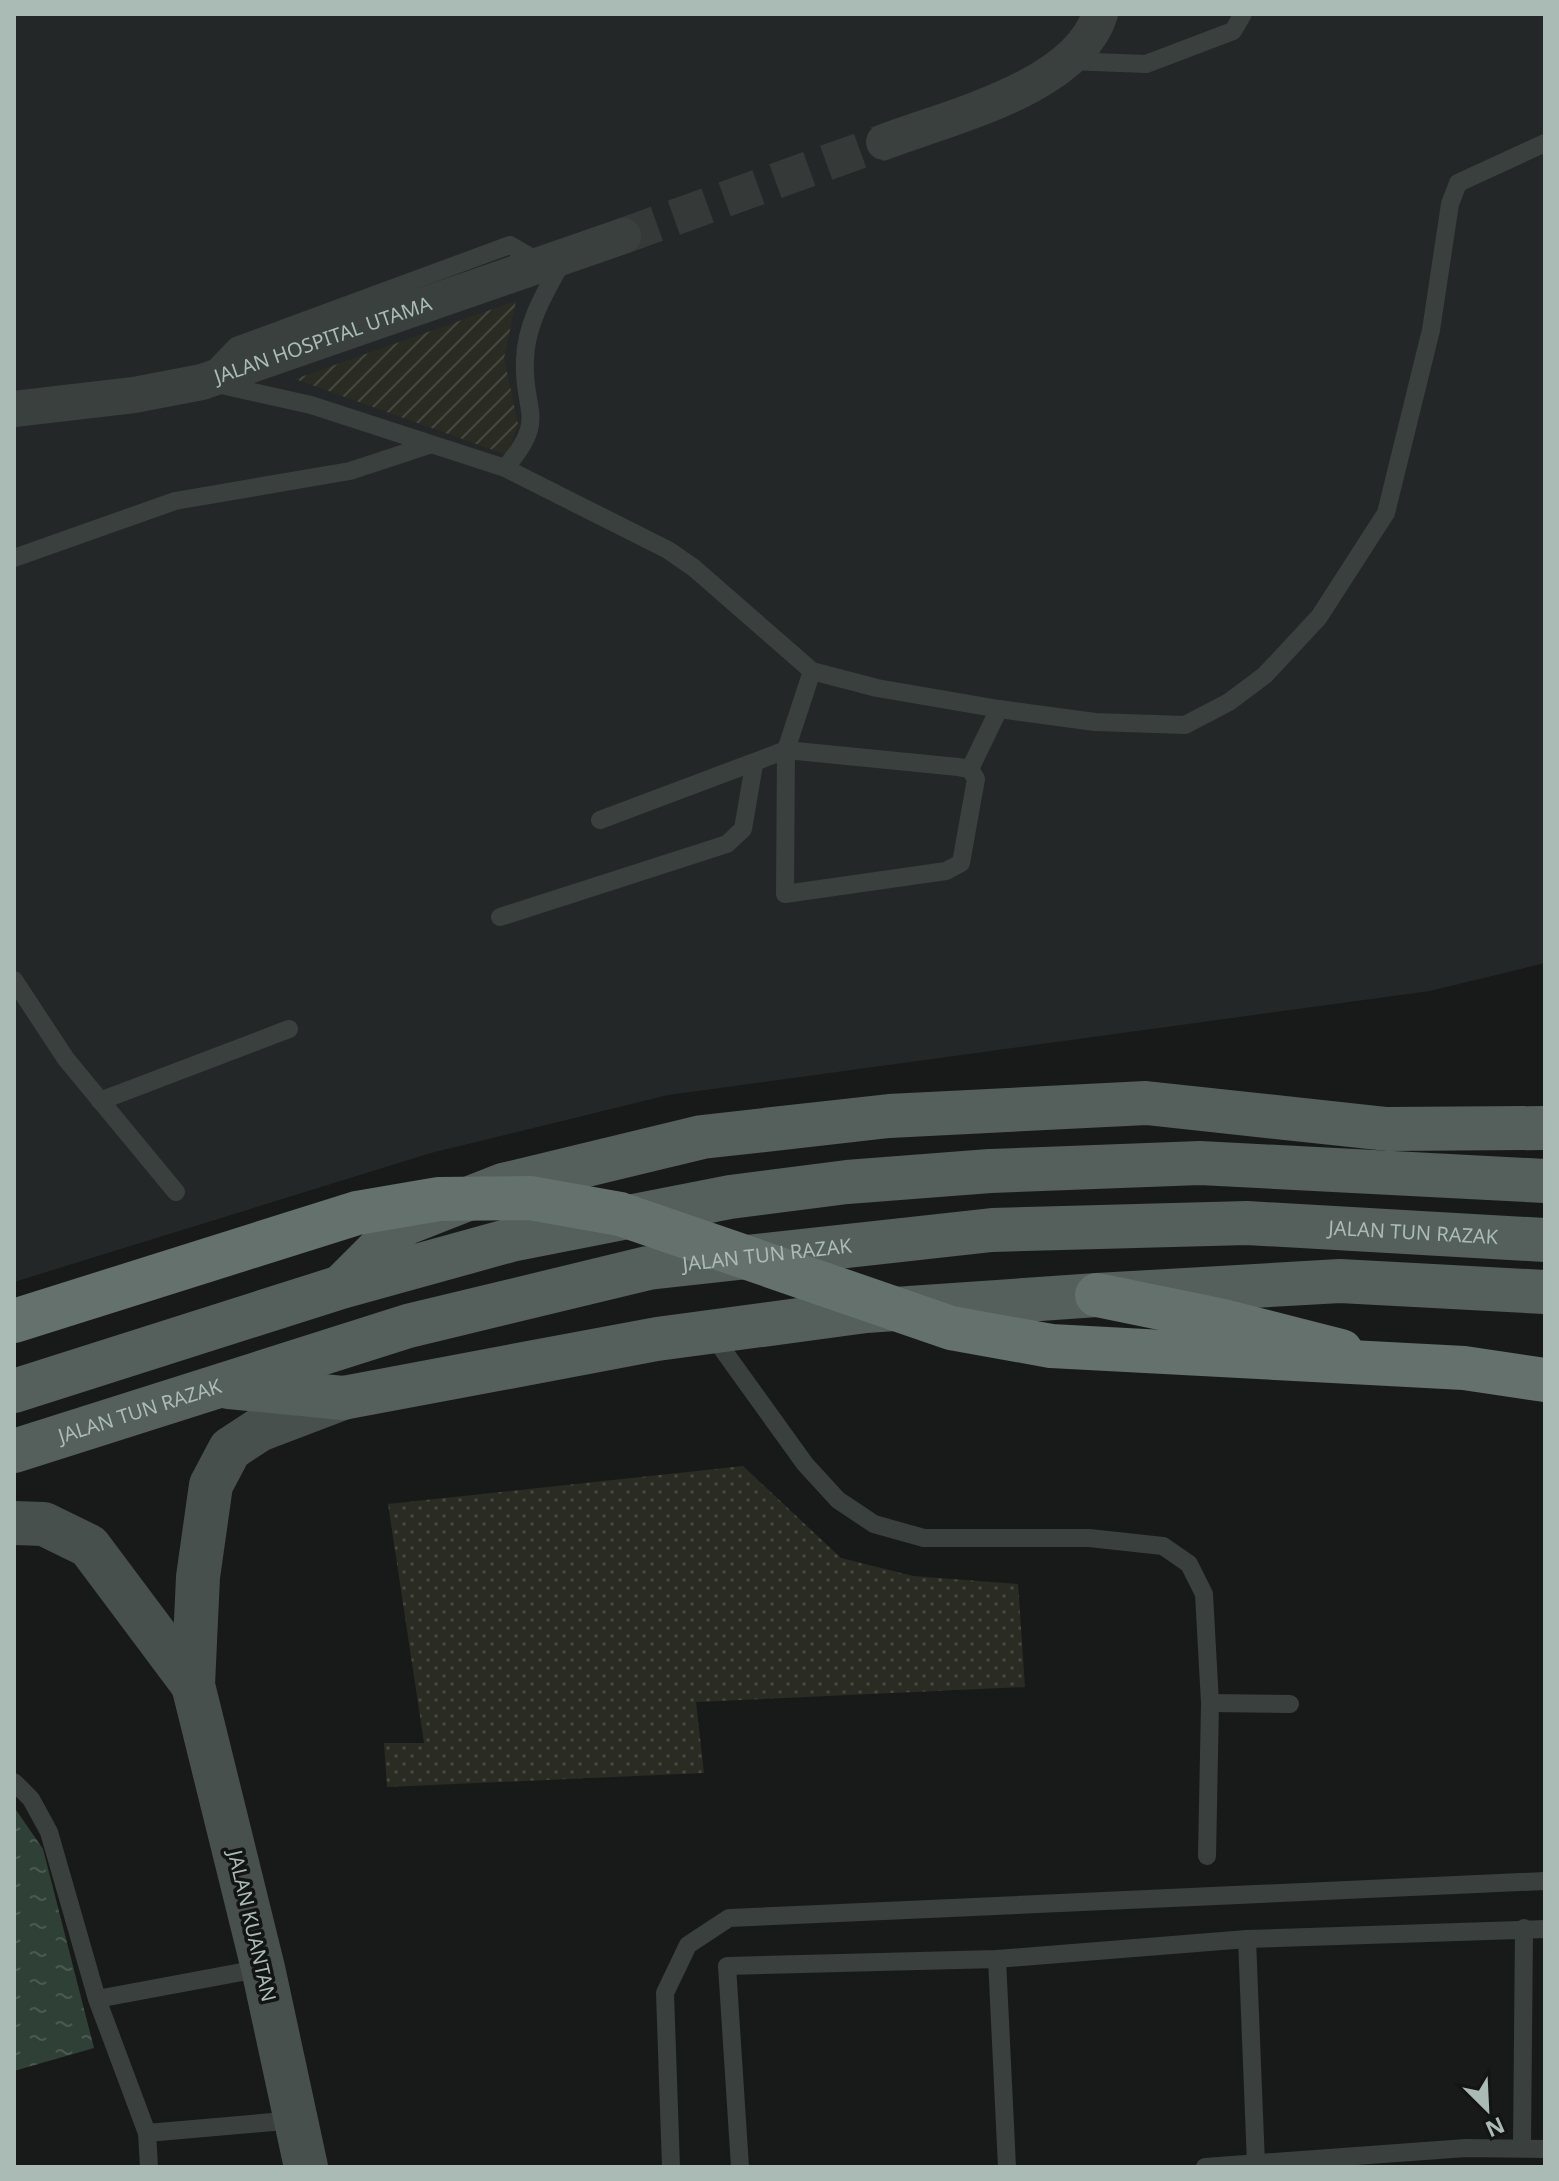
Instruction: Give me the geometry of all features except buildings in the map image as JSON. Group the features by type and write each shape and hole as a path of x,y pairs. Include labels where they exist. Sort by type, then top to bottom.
{"highway":[{"path":"14,1321 357,1213 439,1199 530,1198 620,1214 951,1328 1051,1346 1464,1368 1545,1380"},
{"path":"1097,1295 1219,1320 1545,1402"}],"main road":[{"path":"341,1287 404,1224 503,1185 702,1137 889,1116 1146,1103 1387,1129 1545,1128"},
{"path":"14,1391 341,1287 511,1240 730,1197 847,1182 990,1171 1200,1163 1545,1181"},
{"name":"JALAN TUN RAZAK","path":"14,1451 408,1326 648,1268 992,1230 1247,1223 1545,1240"},
{"path":"219,1385 288,1395 343,1398 710,1332 866,1311 1340,1281 1545,1292"}],"street":[{"path":"884,142 994,102 1068,61 1096,26 1100,14"},
{"name":"JALAN HOSPITAL UTAMA","path":"14,409 134,395 202,382 623,236"},
{"name":"JALAN KUANTAN","path":"306,2167 263,1968 193,1685 200,1551 211,1485 217,1473 230,1449 259,1430 343,1398"},
{"name":"JALAN KUANTAN","path":"14,1523 44,1524 89,1546 193,1685"}],"lane":[{"path":"1068,61 1146,64 1233,31 1243,14"},
{"path":"202,382 256,390 311,405 505,468 668,550 694,568 812,671 877,688 999,709 1095,722 1185,725 1229,702 1265,675 1319,617 1386,513 1431,330 1450,204 1458,183 1545,143"},
{"path":"505,468 527,442 531,406 524,359 555,262"},
{"path":"14,558 175,501 350,471 429,445"},
{"path":"812,671 786,750 785,894 946,871 961,863 976,779 970,769"},
{"path":"970,769 999,709"},
{"path":"600,820 754,765 786,750 970,769"},
{"path":"500,917 727,844 743,829 754,765"},
{"path":"14,980 66,1059 176,1192"},
{"path":"100,1101 289,1029"},
{"path":"710,1332 805,1464 838,1500 874,1524 924,1538 1089,1538 1163,1546 1189,1564 1204,1594 1210,1703 1207,1856"},
{"path":"1210,1703 1290,1704"},
{"path":"14,1782 31,1799 49,1832 97,1999 147,2133 149,2167"},
{"path":"671,2167 665,1993 688,1945 729,1918 1545,1881"},
{"path":"1522,2146 1524,1928"},
{"path":"740,2167 727,1966 997,1959 1247,1939 1545,1929"},
{"path":"1247,1939 1256,2164"},
{"path":"997,1959 1007,2167"},
{"path":"97,1999 263,1968"},
{"path":"147,2133 273,2122 295,2116"},
{"path":"1205,2167 1522,2146 1545,2149"}],"shaded area":[{"path":"14,14 1545,14 1545,963 1430,991 668,1095 431,1153 14,1282"},
{"path":"516,301 504,358 518,424 507,455 295,379"},
{"path":"743,1466 841,1558 913,1576 1018,1584 1025,1687 696,1702 704,1773 387,1787 384,1743 424,1743 388,1504"}],"water":[{"path":"14,1807 43,1849 94,2048 14,2071"}],"tunnel":[{"path":"623,236 884,142"}]}
